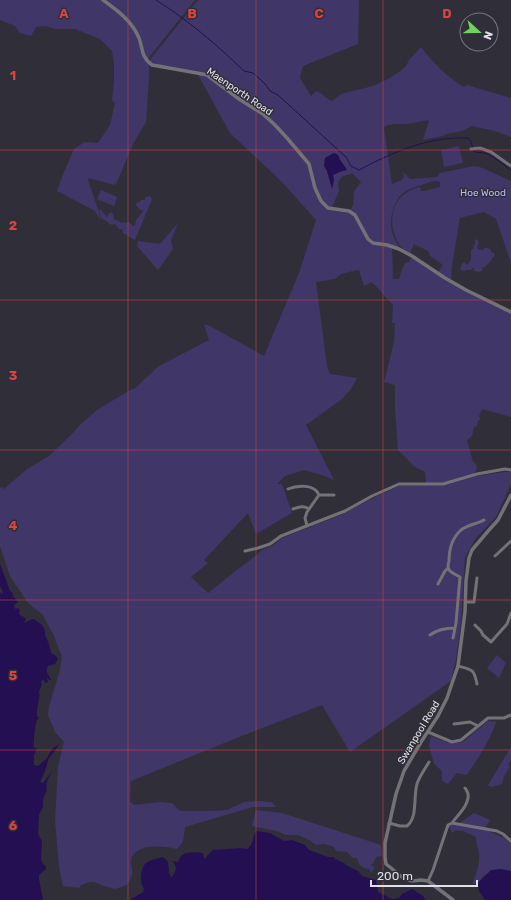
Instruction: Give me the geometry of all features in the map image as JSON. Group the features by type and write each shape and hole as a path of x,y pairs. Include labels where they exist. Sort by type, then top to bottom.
{"street":[{"name":"Maenporth Road","path":"103,0 130,23 139,38 145,58 152,66 207,75 239,99 263,114 287,138 309,164 315,188 321,201 328,208 349,211 355,215 368,239 373,244 387,245 399,249 426,264 445,278 466,290 511,312"},
{"path":"471,149 480,148 490,152 511,166"},
{"path":"246,551 270,544 281,536 345,511 372,496 399,484 443,484 477,474 511,470"},
{"path":"288,490 294,486 301,486 318,491 319,495"},
{"path":"307,526 305,518 307,512 319,495"},
{"path":"319,495 334,495"},
{"name":"Swanpool Road","path":"428,881 412,881 403,878 386,864 385,842 389,823 396,794 404,771 438,716 447,698 458,666 466,602 466,581 469,558 472,550 498,520 511,495"},
{"path":"293,509 300,506 306,506 309,509"},
{"path":"438,584 448,568 450,547 458,534 462,529 484,520"},
{"path":"495,556 511,541"},
{"path":"448,568 451,572 460,577 453,638"},
{"path":"466,602 474,602 477,578"},
{"path":"475,625 491,642 507,624 511,613"},
{"path":"430,635 443,629 455,628"},
{"path":"458,666 471,669 475,673 477,684"},
{"path":"428,732 452,742 461,740 488,718 504,718 511,715"},
{"path":"454,724 470,722 478,726"},
{"path":"389,823 400,826 407,826 411,823 417,783 429,762"},
{"path":"453,900 428,881 448,825 452,823 465,807 468,794 465,788"},
{"path":"452,823 496,831 511,840"}],"green space":[{"name":"Hoe Wood","path":"0,0 195,0 150,56 149,61 198,0 359,0 358,44 303,66 300,78 311,96 316,91 332,101 341,94 373,86 399,72 406,66 409,60 421,47 430,59 452,79 464,87 467,85 511,98 511,137 495,131 472,126 462,131 423,140 429,120 408,124 394,124 385,126 384,128 392,184 402,180 404,176 402,171 410,179 437,177 440,173 474,166 480,167 511,181 511,263 496,219 484,212 460,218 451,280 438,272 443,265 430,256 428,251 414,244 410,253 403,249 394,233 392,221 396,204 403,195 413,189 420,187 421,191 424,191 440,187 440,182 438,181 409,189 399,197 396,202 392,212 391,227 400,249 387,244 373,243 368,238 358,221 366,238 369,241 373,244 392,247 393,279 399,279 405,263 409,262 412,256 466,290 511,312 511,417 482,409 477,426 474,427 472,436 467,440 473,462 476,464 477,469 473,475 443,484 426,484 425,472 415,467 398,450 395,385 384,382 394,342 395,323 392,323 393,305 372,282 364,286 359,270 341,274 335,279 316,282 327,366 330,374 357,378 351,389 342,399 306,425 334,480 304,470 285,476 277,484 282,484 292,513 256,534 248,513 204,560 208,563 191,577 208,593 262,550 272,546 282,538 341,515 399,486 443,485 477,476 511,472 511,484 496,517 476,538 465,557 461,623 456,660 451,681 350,752 322,705 131,781 130,801 134,805 160,802 172,803 180,811 210,811 227,810 244,802 259,801 272,802 276,807 253,807 185,827 183,842 177,849 158,846 143,848 133,855 131,861 132,877 127,885 115,889 94,882 81,885 79,888 63,886 59,867 55,821 58,766 64,742 55,732 48,715 62,657 54,636 43,615 28,603 10,576 0,546 0,488 2,487 4,489 27,469 49,456 97,410 134,389 159,366 209,340 204,324 264,356 299,273 316,220 282,182 230,133 197,73 158,67 149,64 146,122 133,144 117,182 115,185 88,178 101,221 95,211 57,191 74,149 85,142 98,143 110,125 115,103 112,100 114,63 112,51 100,39 75,29 55,29 46,26 36,27 31,36 20,33 15,26 0,20","holes":["334,153 338,155 347,169 333,175 334,180 332,188 324,166 325,158","352,173 361,182 354,193 354,203 350,211 355,215 356,217 348,211 331,209 339,191 339,180 343,176"]},
{"path":"459,146 463,163 444,167 441,150"},
{"path":"101,190 117,197 114,206 97,199"},
{"path":"150,196 152,199 135,240 123,233 122,229 119,229 115,224 110,224 101,218 99,210 101,210 108,217 108,214 111,212 114,220 121,223 129,222 133,226 144,210 140,210 136,205 137,202 139,203 141,200 145,200 145,197"},
{"path":"178,223 171,240 173,249 158,270 137,246 138,241 160,244"},
{"path":"477,239 479,243 477,249 483,250 488,248 492,253 494,253 495,256 485,267 483,267 482,271 474,271 474,267 471,270 463,271 460,269 462,264 464,262 467,265 469,263 471,259 471,250 474,248 473,245 475,245 475,240"},
{"path":"497,655 506,663 499,678 487,668"},
{"path":"488,721 496,722 487,743 467,775 457,773 448,784 442,781 442,771 434,764 429,746 431,736 448,743 463,742"},
{"path":"511,747 511,760 508,765 510,766 504,776 502,784 491,787 488,785"},
{"path":"256,810 282,813 381,845 382,856 376,857 373,864 371,864 375,867 371,873 369,869 364,868 358,863 357,858 353,858 347,852 336,851 334,847 324,844 316,845 298,835 286,835 277,831 252,826"},
{"path":"474,813 490,820 484,829 511,841 511,871 500,869 483,876 478,883 472,884 479,861 476,837 463,831 456,830 452,833 448,825 452,823 458,824"}],"shaded area":[{"path":"334,153 338,155 347,170 333,175 334,180 332,189 324,166 325,158"},
{"path":"0,564 10,591 18,602 14,605 15,609 18,608 20,610 20,615 26,619 24,623 34,619 42,625 45,630 45,635 51,653 58,659 55,664 48,666 47,668 47,673 51,680 47,677 48,682 45,683 44,680 42,680 41,683 42,685 39,691 37,713 39,718 36,722 34,740 34,748 37,748 34,755 34,765 38,766 47,758 52,749 59,744 49,758 40,782 43,783 53,770 47,782 47,790 43,799 43,807 39,815 38,834 42,841 41,860 46,866 46,869 39,875 43,900 0,900 0,592 2,594 3,592 0,586"},
{"path":"256,831 270,833 284,841 292,840 305,845 309,850 328,857 334,857 335,859 358,871 362,876 376,880 378,892 392,899 399,898 402,894 412,889 423,896 426,900 130,900 143,892 144,889 141,883 141,876 143,867 148,862 163,857 168,862 169,873 172,877 176,869 172,861 178,862 183,854 192,852 203,853 205,859 213,850 247,849 252,843"},
{"path":"500,869 511,871 511,900 485,900 479,891 478,883 491,870"}],"waterway":[{"path":"156,0 202,33 244,71 253,73 266,85 270,91 278,95 346,157 351,166 359,170 398,151 426,142 454,138 468,138 473,148"},
{"path":"474,151 485,153 493,157 511,170"}]}
